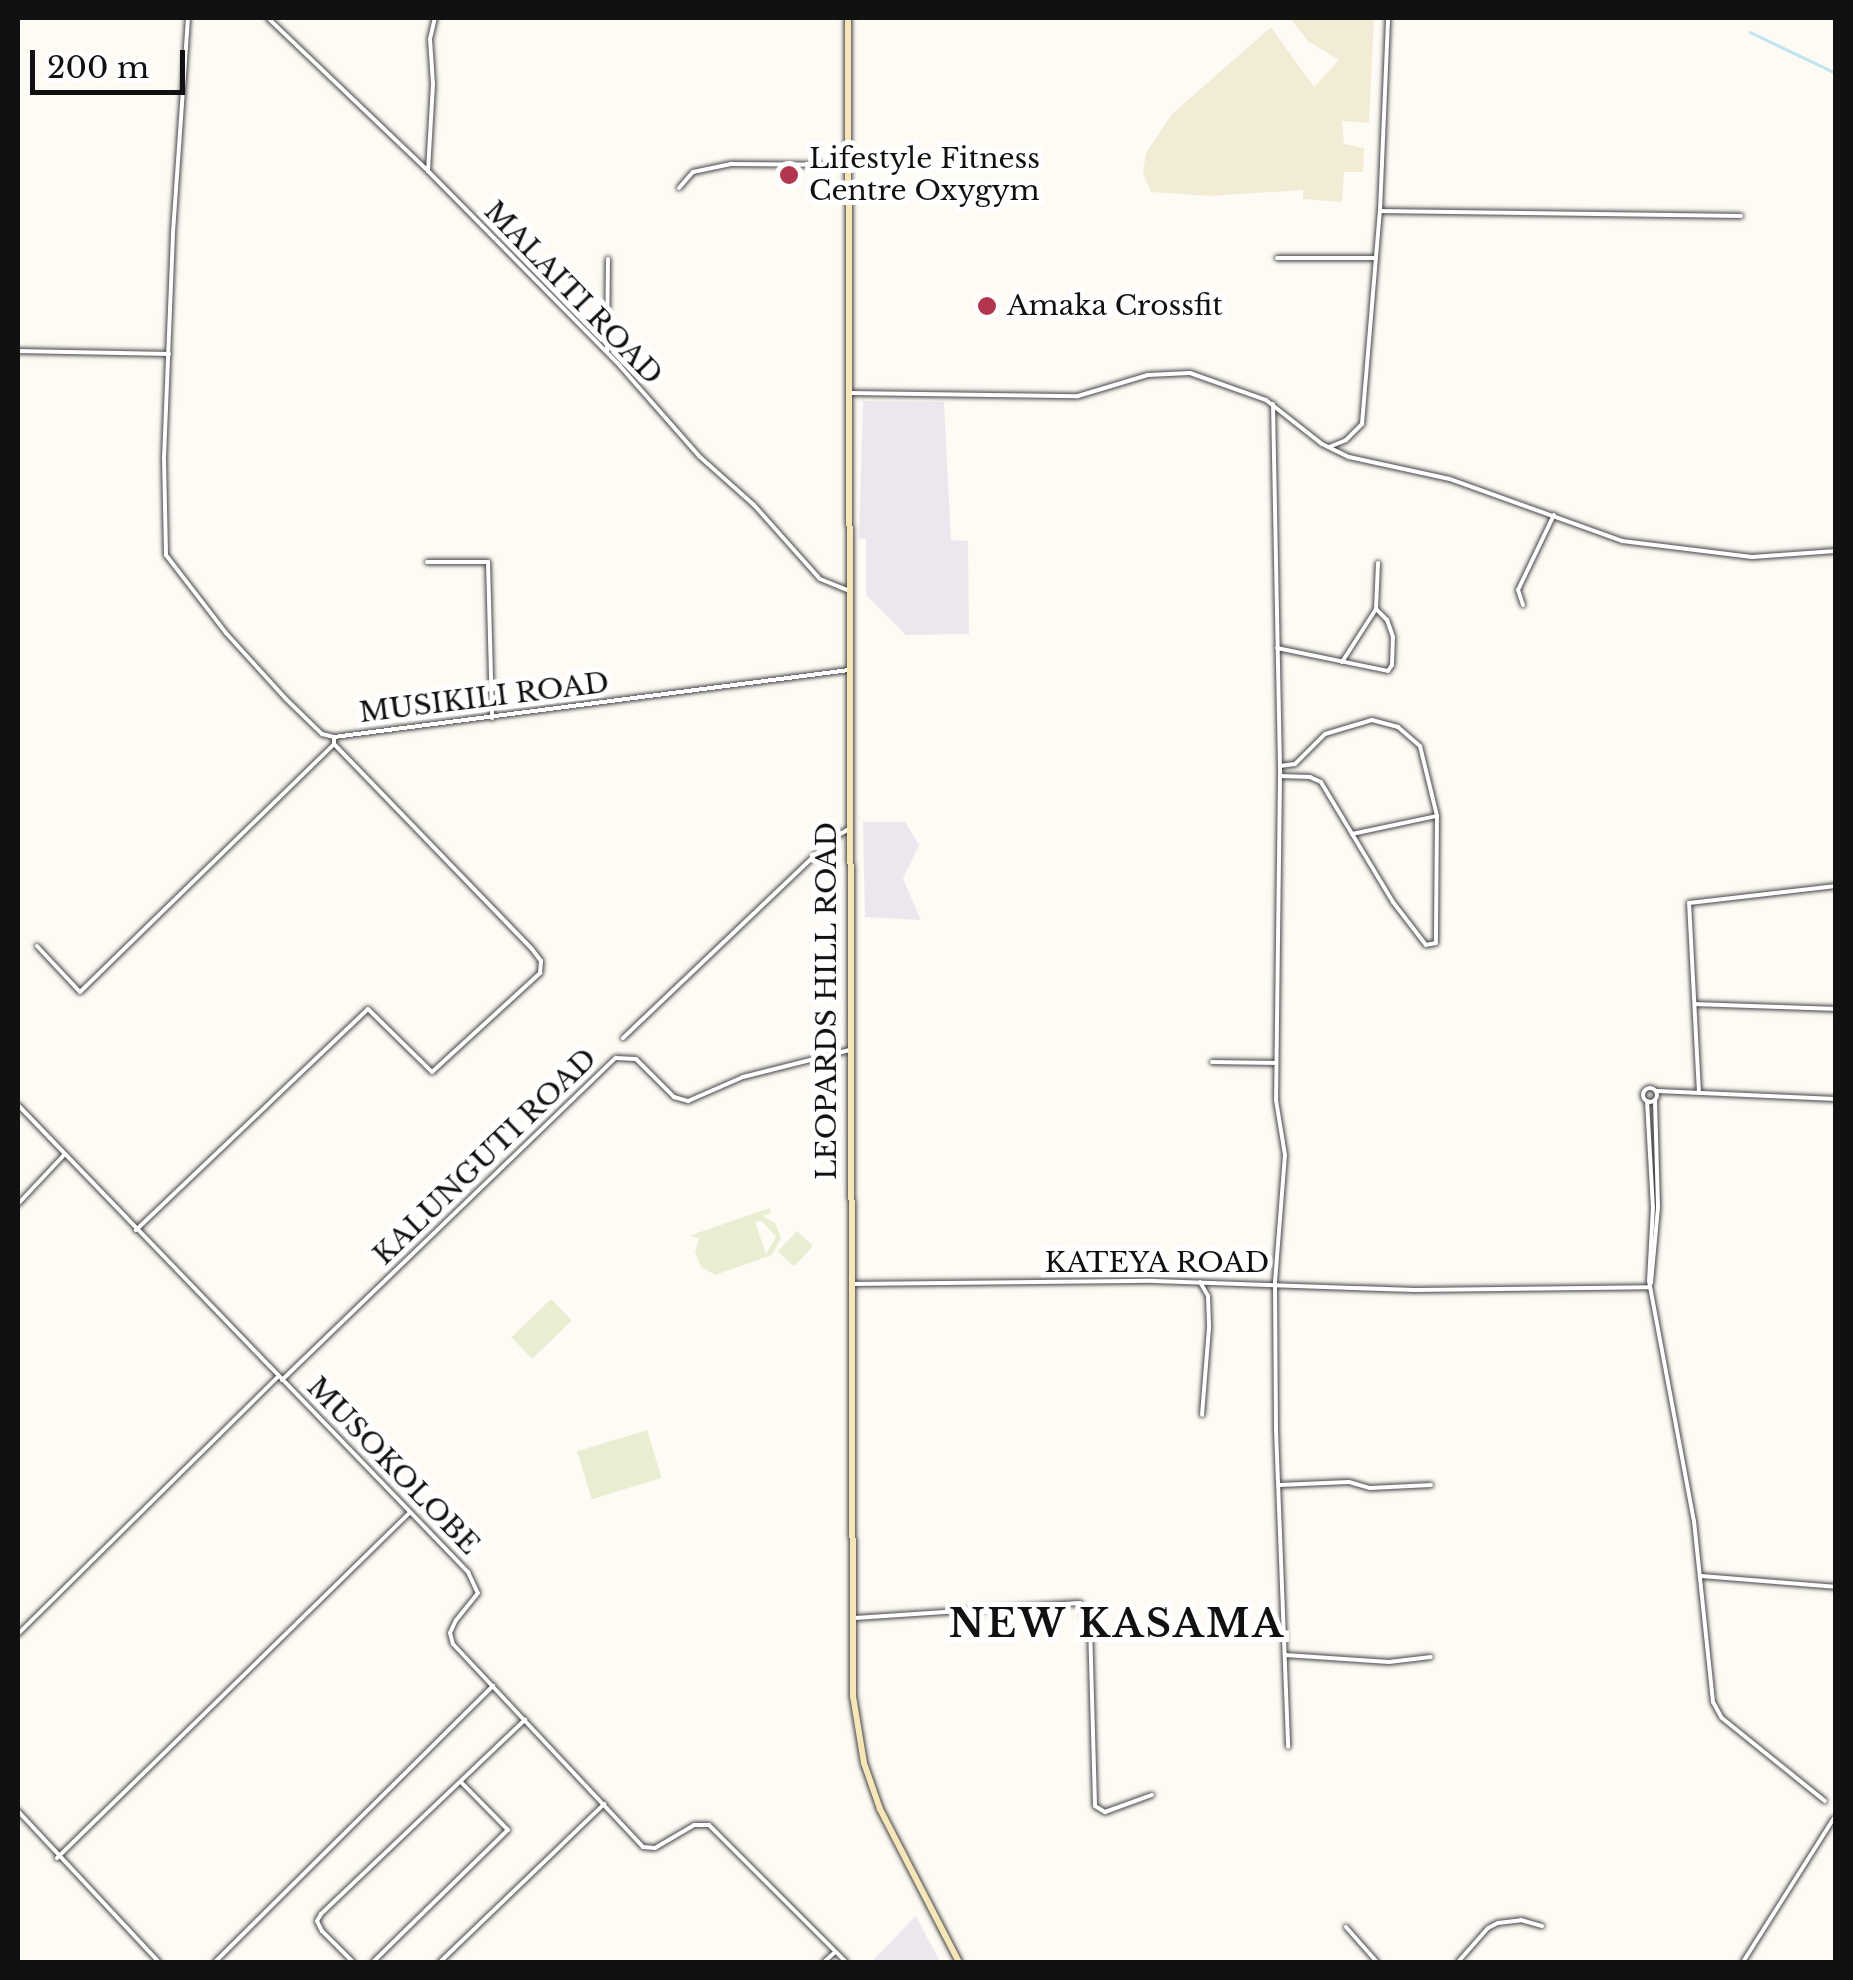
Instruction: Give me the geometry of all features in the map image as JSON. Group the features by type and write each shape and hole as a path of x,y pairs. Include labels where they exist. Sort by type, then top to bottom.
{"main road":[{"name":"LEOPARDS HILL ROAD","path":"848,18 853,1696 864,1763 880,1808 959,1962"}],"street":[{"name":"MUSIKILI ROAD","path":"188,18 169,354 166,555 263,675 322,734 334,740 849,670"},
{"name":"MALAITI ROAD","path":"268,18 428,171 607,352 688,445 754,505 820,578 849,590"},
{"path":"428,171 433,84 430,39 435,18"},
{"path":"1329,447 1346,440 1362,424 1380,211 1388,18"},
{"path":"679,188 693,172 732,164 849,166"},
{"path":"1380,211 1741,216"},
{"path":"1278,258 1376,258"},
{"path":"607,352 608,259"},
{"path":"18,351 169,354"},
{"path":"848,392 1078,396 1148,375 1179,372 1213,379 1273,404 1329,447 1357,458 1450,479 1622,540 1752,557 1836,551"},
{"path":"1273,404 1280,766 1276,1111 1285,1156 1274,1284 1288,1748"},
{"path":"1522,604 1518,590 1554,515"},
{"path":"428,562 488,562 492,718"},
{"path":"1342,662 1376,608 1378,563"},
{"path":"1276,648 1385,672 1390,669 1392,637 1387,620 1376,608"},
{"path":"1280,766 1294,764 1330,732 1372,720 1389,722 1423,751 1438,816 1436,943 1430,947 1393,902 1321,782 1310,777 1280,776"},
{"path":"37,946 80,992 334,740 540,961 540,973 432,1072 368,1009 136,1230"},
{"path":"1352,834 1438,816"},
{"path":"623,1038 832,839 850,828"},
{"path":"1699,1093 1689,903 1836,886"},
{"path":"1695,1004 1836,1009"},
{"name":"KALUNGUTI ROAD","path":"280,1378 616,1058 636,1060 674,1097 688,1101 743,1077 850,1050"},
{"path":"1212,1062 1276,1063"},
{"path":"1825,1801 1716,1711 1672,1389 1649,1284 1653,1207 1646,1089 1836,1099"},
{"path":"1649,1284 1658,1207 1656,1092"},
{"path":"1647,1101 1655,1100"},
{"name":"MUSOKOLOBE","path":"18,1105 476,1582 478,1593 456,1620 451,1638 604,1804 650,1850 694,1824 709,1825 846,1962"},
{"path":"18,1204 64,1156"},
{"path":"1200,1282 1208,1296 1209,1328 1202,1415"},
{"name":"KATEYA ROAD","path":"851,1284 1200,1282 1464,1290 1649,1284"},
{"path":"18,1634 280,1378"},
{"path":"1280,1485 1430,1485"},
{"path":"57,1858 410,1512"},
{"path":"1700,1576 1836,1587"},
{"path":"852,1618 1080,1603 1090,1624 1095,1806 1105,1812 1152,1795"},
{"path":"1285,1654 1374,1662 1431,1657"},
{"path":"215,1962 493,1686"},
{"path":"353,1962 322,1931 317,1922 321,1914 525,1720"},
{"path":"372,1962 508,1830 461,1782"},
{"path":"440,1962 604,1804"},
{"path":"18,1813 159,1962"},
{"path":"1743,1962 1834,1818"},
{"path":"1458,1962 1488,1928 1498,1923 1521,1920 1542,1926"},
{"path":"1346,1927 1376,1962"},
{"path":"824,1962 836,1952"}],"shaded area":[{"path":"1290,18 1374,18 1369,123 1342,121 1344,144 1364,148 1363,172 1344,172 1342,202 1303,199 1303,190 1210,196 1151,192 1143,173 1146,153 1172,114 1271,27 1314,87 1339,60 1308,41"},
{"path":"863,401 944,402 951,540 968,541 969,634 906,635 866,595 866,539 859,538"},
{"path":"863,822 905,822 919,845 903,879 921,920 865,917"},
{"path":"916,1916 940,1962 871,1962"}],"green space":[{"path":"770,1208 771,1213 762,1216 775,1223 781,1238 772,1255 715,1275 701,1267 695,1252 699,1238 689,1236","holes":["762,1221 776,1237 766,1254 755,1222"]},
{"path":"797,1231 813,1246 794,1266 778,1251"},
{"path":"551,1299 572,1321 532,1359 511,1337"},
{"path":"647,1430 662,1478 592,1499 577,1451"}],"waterway":[{"path":"1750,32 1836,73"}],"place":[{"name":"Lifestyle Fitness Centre Oxygym","path":"789,175"},
{"name":"Amaka Crossfit","path":"987,306"}],"district":[{"name":"NEW KASAMA","path":"1117,1624"}]}
